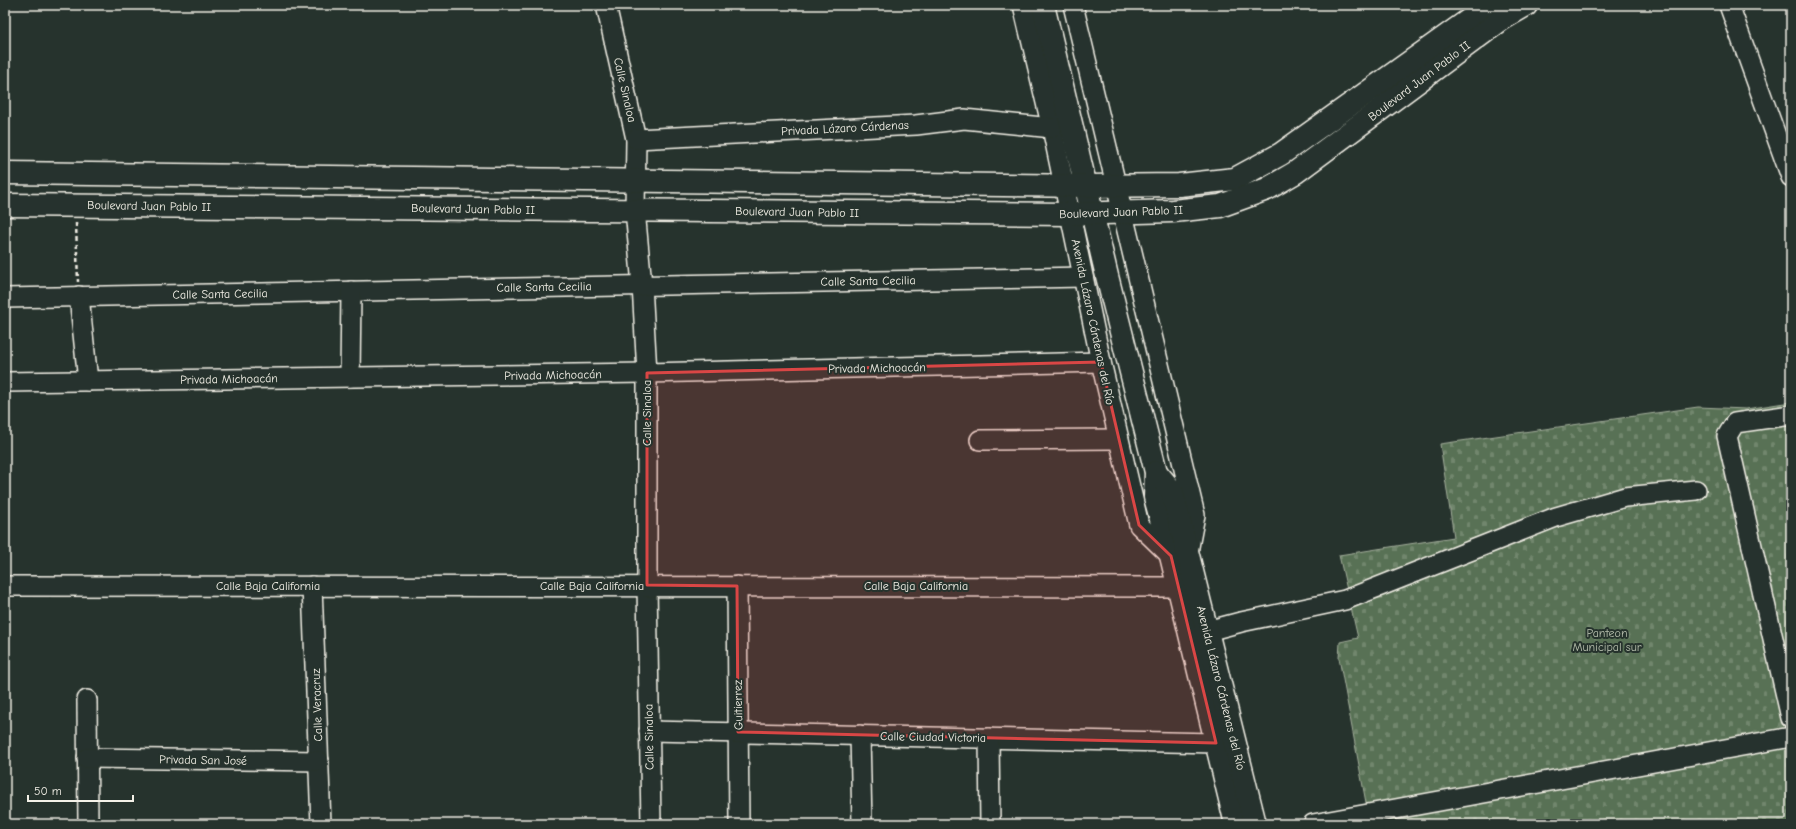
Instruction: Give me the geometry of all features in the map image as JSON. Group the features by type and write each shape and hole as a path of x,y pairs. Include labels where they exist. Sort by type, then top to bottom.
{"main road":[{"name":"Avenida Lázaro Cárdenas del Río","path":"1043,5 1087,186 1092,214 1156,472 1172,491 1180,554 1178,587 1236,824"},
{"name":"Boulevard Juan Pablo II","path":"5,173 1087,186 1179,185 1235,179 1281,154 1490,5"},
{"name":"Boulevard Juan Pablo II","path":"5,205 1070,214 1124,214 1220,206 1267,189 1296,172 1502,19 1526,5"},
{"name":"Avenida Lázaro Cárdenas del Río","path":"1180,554 1207,631 1255,824"}],"street":[{"name":"Calle Sinaloa","path":"606,5 636,139 635,210 642,285 646,374 647,586 651,824"},
{"name":"Avenida Lázaro Cárdenas del Río","path":"1023,5 1052,128 1118,439 1139,525 1180,554 1195,515 1073,5"},
{"path":"1728,5 1790,177"},
{"name":"Privada Lázaro Cárdenas","path":"636,139 916,125 964,118 1052,128"},
{"name":"Calle Santa Cecilia","path":"5,298 1083,277"},
{"path":"350,377 351,291"},
{"path":"79,296 88,381"},
{"name":"Privada Michoacán","path":"5,382 646,374 1101,362"},
{"path":"1791,415 1735,423 1727,436 1791,718"},
{"path":"980,440 1118,439"},
{"path":"1207,631 1241,622 1345,600 1556,517 1625,497 1696,490"},
{"name":"Calle Baja California","path":"5,586 1178,587"},
{"name":"Calle Veracruz","path":"312,586 321,824"},
{"name":"Guitierrez","path":"737,586 739,824"},
{"path":"87,700 88,824"},
{"name":"Calle Ciudad Victoria","path":"649,731 1216,743"},
{"path":"860,735 862,824"},
{"path":"1313,824 1791,737"},
{"path":"989,738 990,824"},
{"name":"Privada San José","path":"87,758 319,761"}],"path":[{"path":"75,205 79,296"}],"highlighted area":[{"path":"1101,362 1139,525 1171,556 1216,743 738,732 737,586 647,585 647,373"}],"green space":[{"name":"Panteon Municipal sur","path":"1791,402 1791,824 1370,824 1339,658 1340,642 1358,638 1339,555 1454,537 1440,444 1698,407 1746,409"}]}
